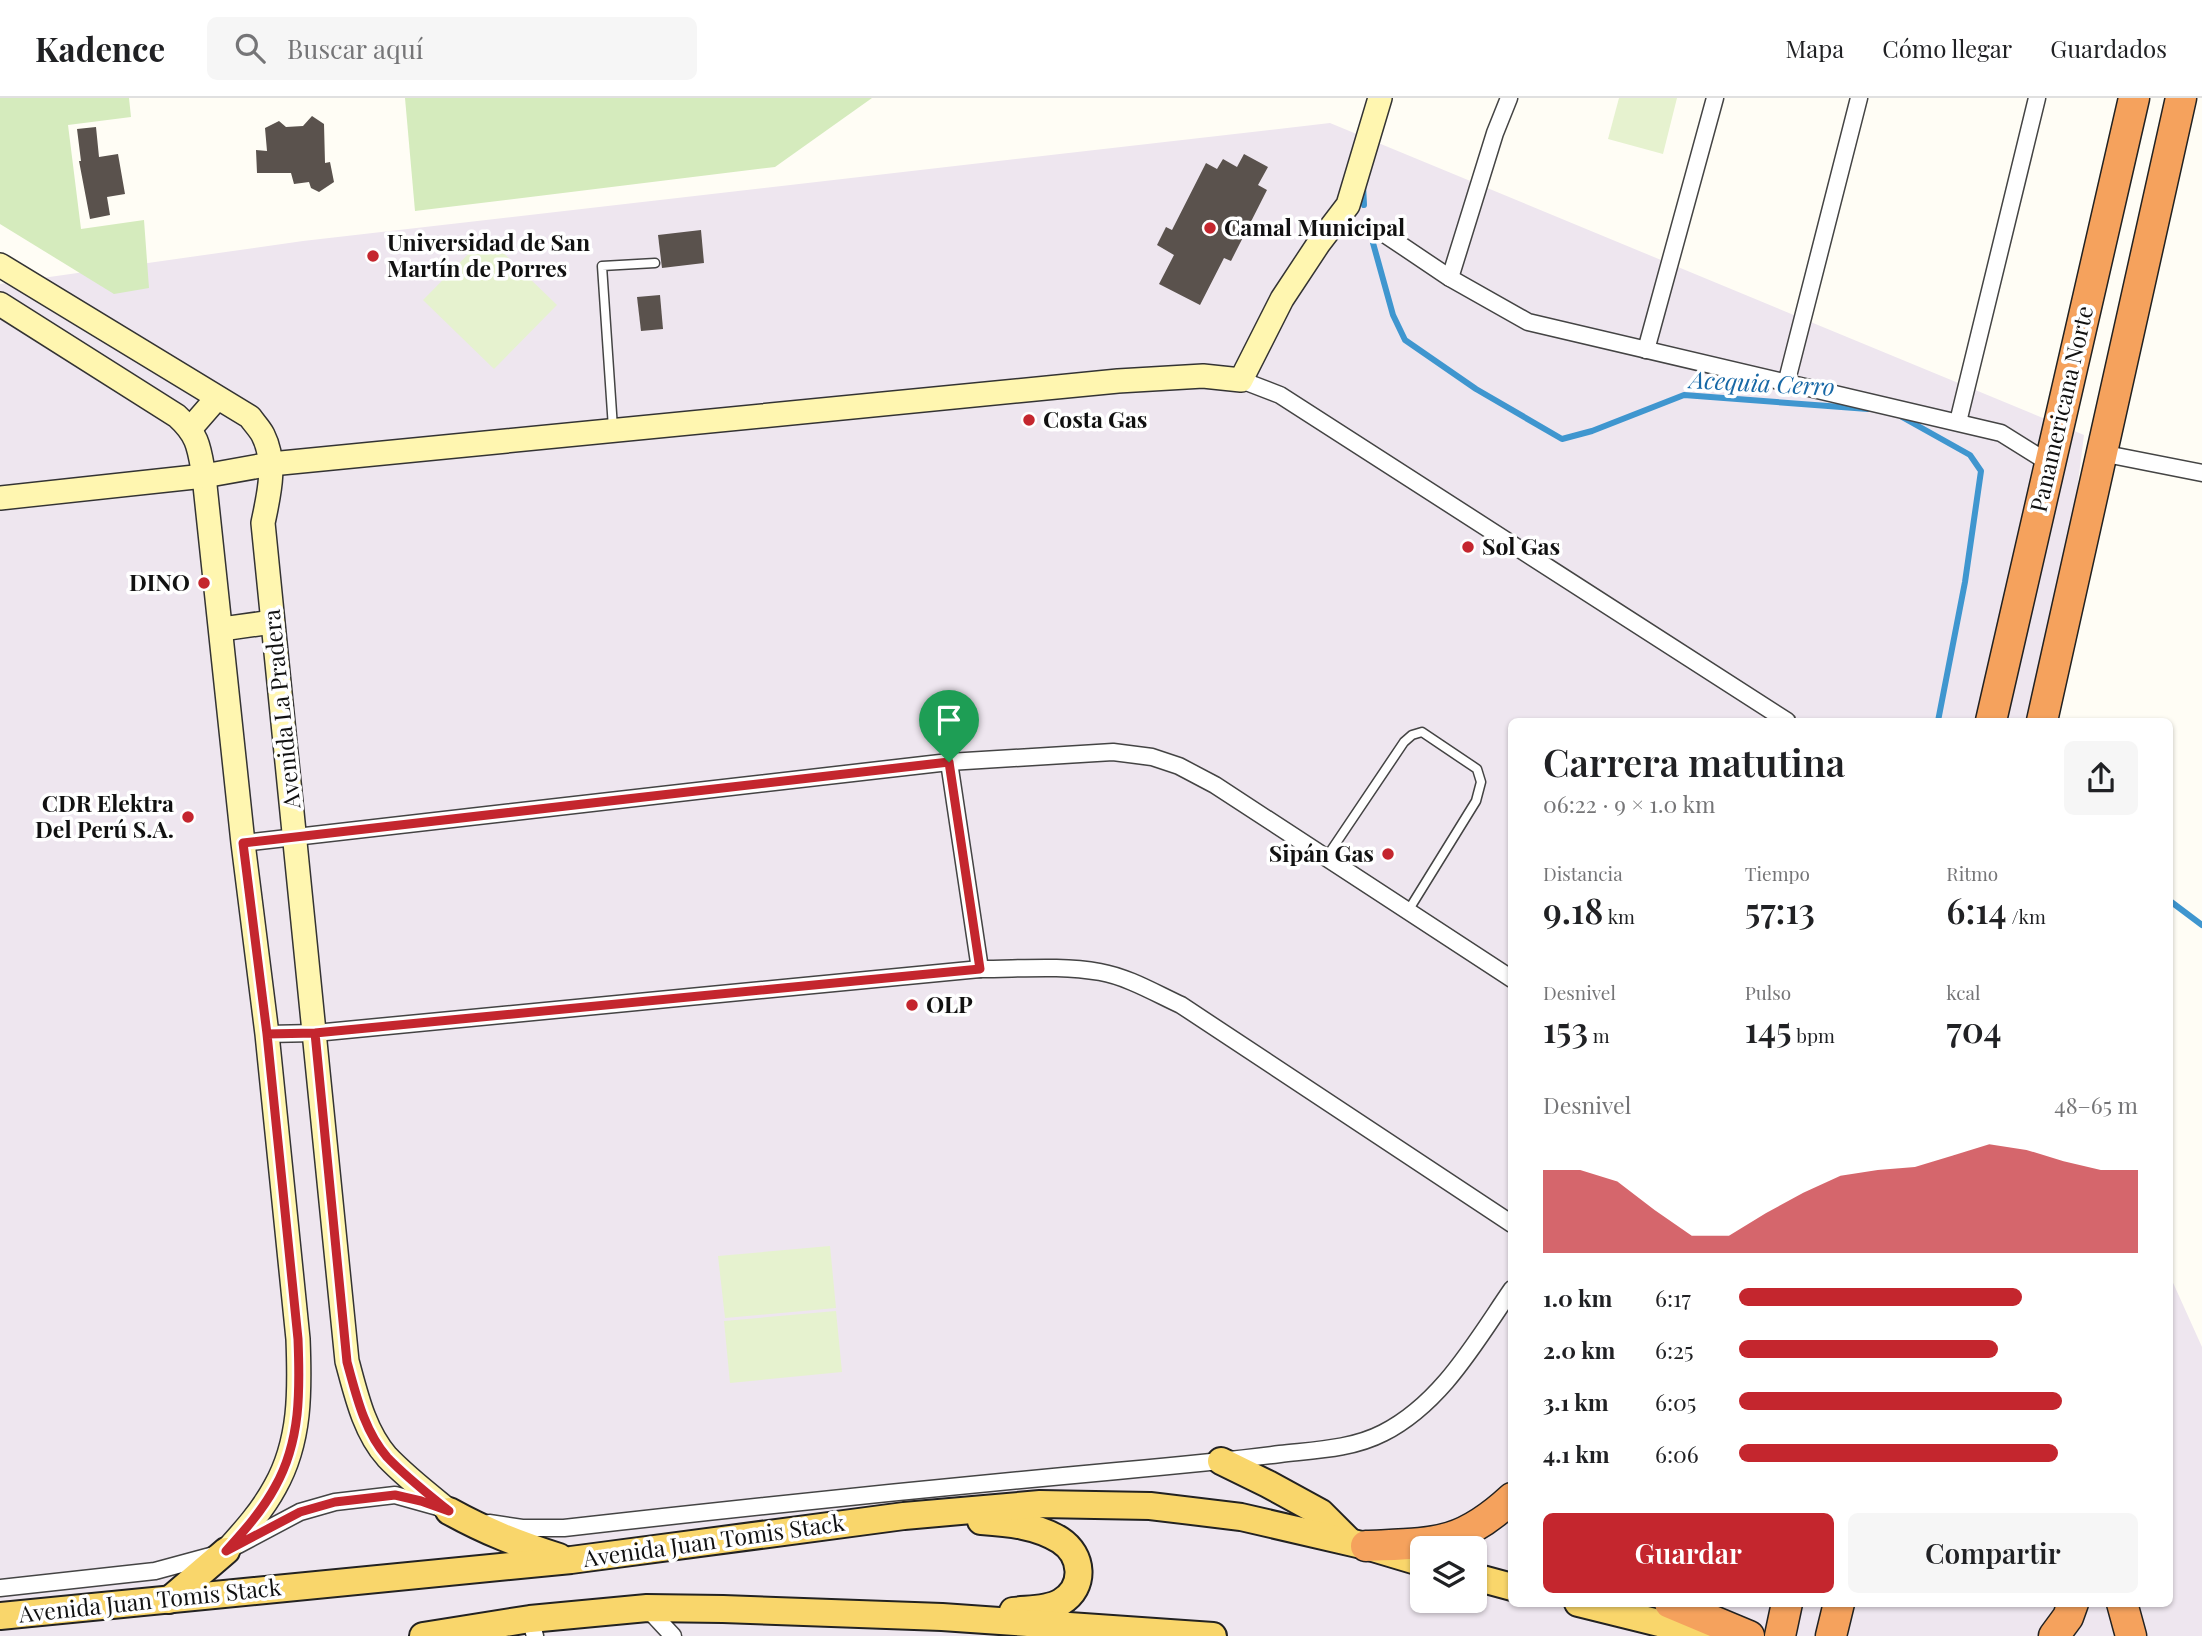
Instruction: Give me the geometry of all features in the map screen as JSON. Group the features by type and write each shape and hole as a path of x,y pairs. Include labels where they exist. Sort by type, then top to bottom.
{"highway":[{"name":"Panamericana Norte","path":"1992,718 2134,98"},
{"name":"Panamericana Norte","path":"2043,718 2180,98"},
{"path":"1358,1544 1428,1544 1456,1537 1481,1524 1508,1501"},
{"path":"1680,1607 1749,1636"},
{"path":"1831,1634 1838,1607"},
{"path":"2054,1636 2068,1617 2072,1607"},
{"path":"2123,1607 2131,1636"}],"main road":[{"path":"1221,1461 1321,1513 1358,1544"},
{"name":"Avenida Juan Tomis Stack","path":"0,1616 571,1560 904,1516 1040,1504 1150,1506 1241,1517 1358,1544 1410,1559"},
{"path":"449,1511 519,1545 571,1560"},
{"path":"904,1516 1012,1523 1040,1531 1060,1541 1072,1551 1079,1565 1078,1581 1072,1593 1059,1603 1039,1608 942,1617"},
{"path":"169,1600 226,1551"},
{"path":"1487,1580 1508,1586"},
{"path":"1593,1607 1712,1636"},
{"path":"424,1636 532,1627 647,1608 942,1617 1089,1632 1202,1636"}],"street":[{"path":"1241,380 1282,299 1348,205 1380,98"},
{"path":"1450,278 1508,98"},
{"path":"1646,350 1715,98"},
{"path":"1786,383 1859,98"},
{"path":"1958,422 2037,98"},
{"path":"1383,233 1450,278 1528,322 2001,433 2049,463"},
{"name":"Avenida La Pradera","path":"0,265 250,417 264,436 271,464 271,487 263,523 347,1362 368,1426 386,1455 449,1511"},
{"path":"2,310 177,416 190,429 198,446 204,476 243,843 267,1034 298,1339 300,1384 298,1419 289,1456 276,1487 255,1518 226,1551"},
{"path":"0,498 204,476 271,464 1118,381 1203,376 1241,380 1280,396 1782,718"},
{"path":"190,429 217,398"},
{"path":"2101,453 2202,472"},
{"path":"222,629 272,622"},
{"path":"243,843 949,762 1114,752 1152,757 1179,766 1215,785 1508,976"},
{"path":"949,762 980,969"},
{"path":"267,1034 315,1033 980,969 1068,968 1102,972 1181,1005 1508,1221"},
{"name":"Avenida Juan Tomis Stack","path":"0,1588 155,1571 226,1551 300,1512 335,1502 395,1495 500,1524 522,1528 564,1528 1339,1447 1380,1434 1408,1419 1437,1391 1464,1358 1508,1295"},
{"path":"647,1608 673,1636"}],"lane":[{"path":"613,431 602,266 655,263"},
{"path":"1326,858 1404,742 1412,735 1422,732 1477,769 1481,782 1476,801 1408,911"}],"shaded area":[{"path":"1330,123 2084,435 2048,718 1508,718 1508,1607 2173,1607 2173,1283 2202,1347 2202,1636 0,1636 0,284 303,241"}],"green space":[{"path":"0,98 129,98 131,117 68,125 81,229 144,220 149,288 114,294 0,224"},
{"path":"405,98 872,98 775,167 415,211"},
{"path":"1619,98 1677,98 1663,154 1608,139"},
{"path":"486,236 557,305 494,369 423,300"},
{"path":"830,1246 836,1308 725,1318 718,1256"},
{"path":"836,1311 842,1372 730,1383 724,1321"}],"building":[{"path":"312,116 324,124 325,163 330,162 334,182 319,192 311,188 309,182 294,184 291,173 257,173 256,150 267,151 265,128 279,121 286,127 303,126"},
{"path":"96,127 99,157 118,154 125,194 107,197 110,215 90,219 79,161 77,129"},
{"name":"Camal Municipal","path":"1244,154 1268,167 1258,185 1267,190 1231,261 1224,258 1200,305 1159,284 1174,255 1157,245 1166,227 1172,230 1206,163 1217,169 1223,159 1237,167"},
{"path":"701,230 704,263 662,268 658,235"},
{"path":"660,295 663,329 641,331 637,297"}],"waterway":[{"name":"Acequia Cerro","path":"1363,185 1364,205"},
{"name":"Acequia Cerro","path":"1373,243 1393,315 1405,340 1476,389 1562,439 1592,431 1684,395 1868,409"},
{"name":"Acequia Cerro","path":"1902,417 1970,455 1981,471 1965,582 1939,718"},
{"name":"Acequia Cerro","path":"2173,903 2202,925"}],"place":[{"name":"Camal Municipal","path":"1210,228"},
{"name":"Universidad de San Martín de Porres","path":"373,256"},
{"name":"Costa Gas","path":"1029,420"},
{"name":"Sol Gas","path":"1468,547"},
{"name":"DINO","path":"204,583"},
{"name":"CDR Elektra Del Perú S.A.","path":"188,817"},
{"name":"Sipán Gas","path":"1388,854"},
{"name":"OLP","path":"912,1005"}],"route":[{"path":"949,762 243,843 267,1034 315,1033 347,1362 356,1396 368,1426 386,1455 449,1511 395,1495 335,1502 300,1512 226,1551 255,1518 276,1487 289,1456 298,1419 298,1339 267,1034 315,1033 980,969 949,762"}]}
